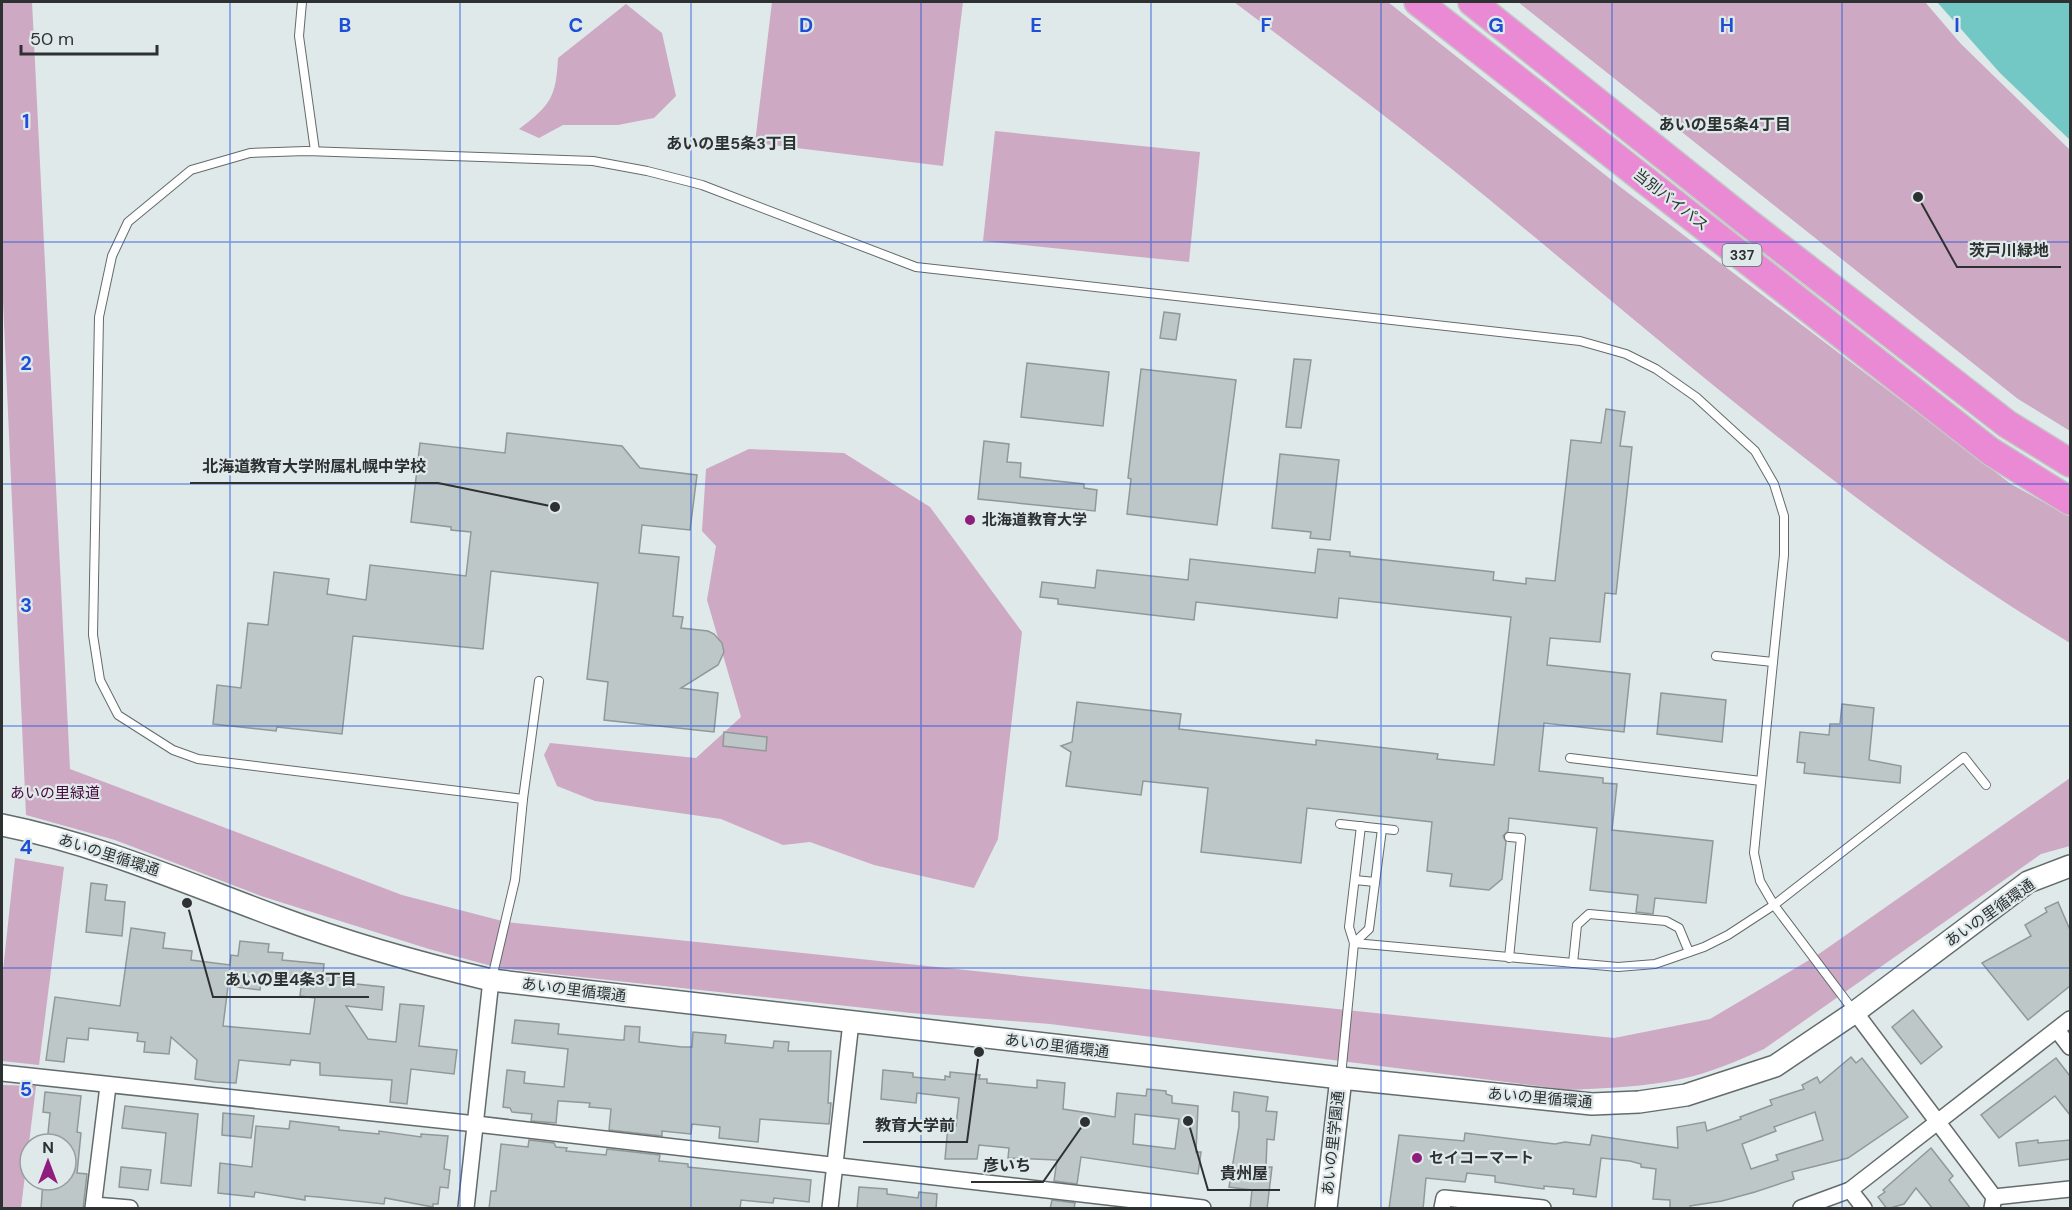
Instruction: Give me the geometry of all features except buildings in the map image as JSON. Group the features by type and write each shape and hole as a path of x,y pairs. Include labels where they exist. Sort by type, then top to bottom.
{"highway":[{"name":"当別バイパス","path":"1418,2 1990,451 2070,501"},
{"name":"当別バイパス","path":"1472,2 1742,218 2007,424 2070,463"}],"street":[{"name":"あいの里循環通","path":"2,828 122,857 394,957 491,980 1341,1078 1592,1104 1639,1102 1686,1095 1775,1066 1855,1012 2028,882 2070,866"},
{"path":"466,1209 491,980"},
{"path":"1855,1012 1993,1203 2070,1188"},
{"path":"1801,1209 1850,1190 2070,1019"},
{"path":"830,1209 851,1022"},
{"path":"2057,1030 2070,1047"},
{"path":"2,1073 476,1124 1203,1209"},
{"name":"あいの里学園通","path":"1326,1209 1341,1078"},
{"path":"108,1086 94,1207 130,1209"},
{"path":"1850,1190 1864,1209"},
{"path":"1442,1209 1444,1198 1543,1209"}],"lane":[{"path":"302,2 299,36 315,151"},
{"path":"522,799 198,759 173,750 118,715 100,680 93,635 99,317 112,256 128,222 191,170 250,153 315,151 593,161 647,171 702,185 916,267 1580,341 1626,354 1656,369 1696,398 1755,451 1774,484 1784,516 1784,555 1754,853 1760,881 1774,904 1855,1012"},
{"path":"1716,656 1773,662"},
{"path":"491,980 515,880 522,799 538,681"},
{"path":"1354,943 1618,967 1655,964 1728,935 1774,904 1964,757 1986,785"},
{"path":"1570,758 1761,781"},
{"path":"1340,824 1394,830"},
{"path":"1341,1078 1354,943 1348,927 1361,826"},
{"path":"1354,943 1369,929 1382,828"},
{"path":"1509,837 1521,838 1509,958"},
{"path":"1354,880 1375,882"},
{"path":"1573,963 1576,925 1589,914 1666,921 1679,928 1689,952"}],"green space":[{"name":"あいの里緑道","path":"2,2 32,2 70,769 402,895 506,922 1614,1038 1710,1019 1816,956 2070,778 2070,846 2041,854 1764,1049 1713,1070 1667,1082 1570,1090 1050,1024 911,1013 499,968 429,949 261,896 115,840 26,815 2,278"},
{"path":"772,2 963,2 943,166 755,143"},
{"path":"1234,2 1388,2 1619,186 2011,484 2070,517 2070,643 1988,591 1830,477 1678,356 1453,170"},
{"path":"1518,2 1925,2 1961,44 2070,150 2070,431 2018,399"},
{"path":"626,4 662,33 676,96 654,118 618,125 563,125 539,138 519,129 550,99 556,82 558,58"},
{"path":"995,131 1200,152 1189,262 983,241"},
{"path":"749,449 844,453 930,507 1022,632 998,839 974,888 874,865 810,842 783,845 721,819 595,801 557,786 544,755 550,743 696,758 741,717 707,600 716,546 702,531 706,469"},
{"path":"15,858 64,867 39,1065 2,1061 2,980"},
{"path":"2,1085 36,1086 30,1132 18,1132 18,1192 23,1192 21,1208 2,1208"}],"water":[{"path":"1937,2 2070,2 2070,140 2000,73"}],"place":[{"name":"茨戸川緑地","path":"1918,197"},
{"name":"北海道教育大学附属札幌中学校","path":"555,507"},
{"name":"北海道教育大学","path":"970,520"},
{"name":"あいの里4条3丁目","path":"187,903"},
{"name":"教育大学前","path":"979,1052"},
{"name":"貴州屋","path":"1188,1121"},
{"name":"彦いち","path":"1085,1122"},
{"name":"セイコーマート","path":"1417,1158"}],"district":[{"name":"あいの里5条4丁目","path":"1725,124"},
{"name":"あいの里5条3丁目","path":"732,143"}]}
